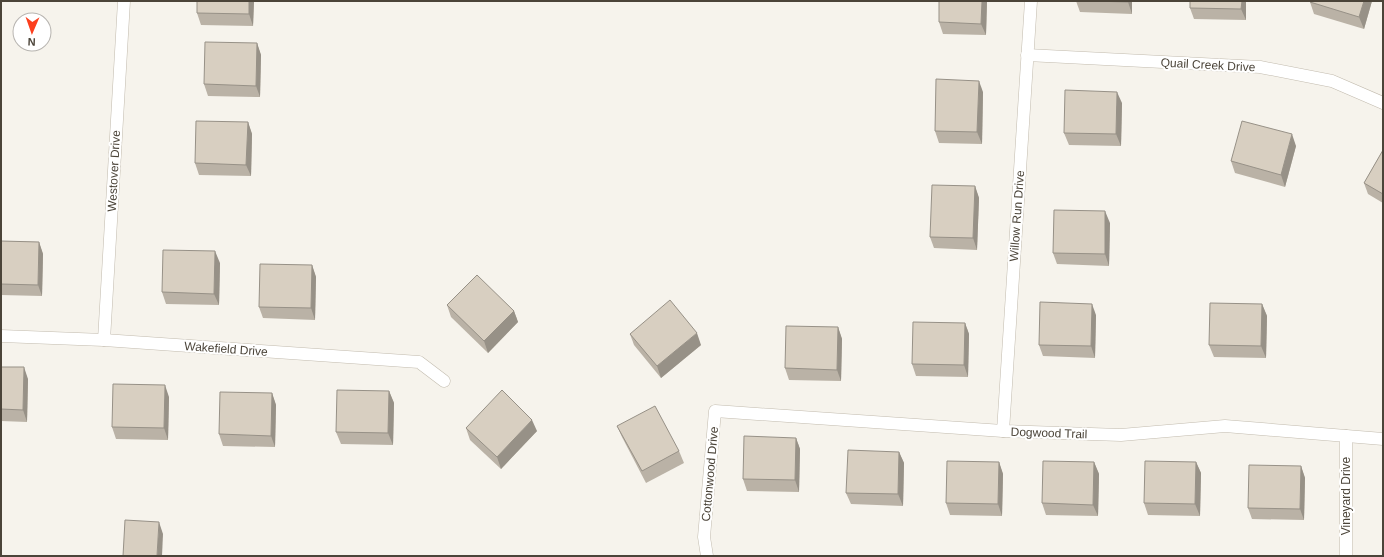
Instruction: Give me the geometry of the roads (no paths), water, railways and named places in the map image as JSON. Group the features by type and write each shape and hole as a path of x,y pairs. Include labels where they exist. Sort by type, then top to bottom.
{"street":[{"name":"Westover Drive","path":"104,340 124,1"},
{"name":"Willow Run Drive","path":"1003,431 1031,1"},
{"name":"Quail Creek Drive","path":"1027,55 1260,67 1332,81 1383,103"},
{"name":"Wakefield Drive","path":"1,336 104,340 418,362 444,381"},
{"name":"Dogwood Trail","path":"715,411 1003,431 1121,435 1225,426 1383,439"},
{"name":"Cottonwood Drive","path":"707,556 704,537 715,411"},
{"name":"Vineyard Drive","path":"1346,436 1346,556"}]}
